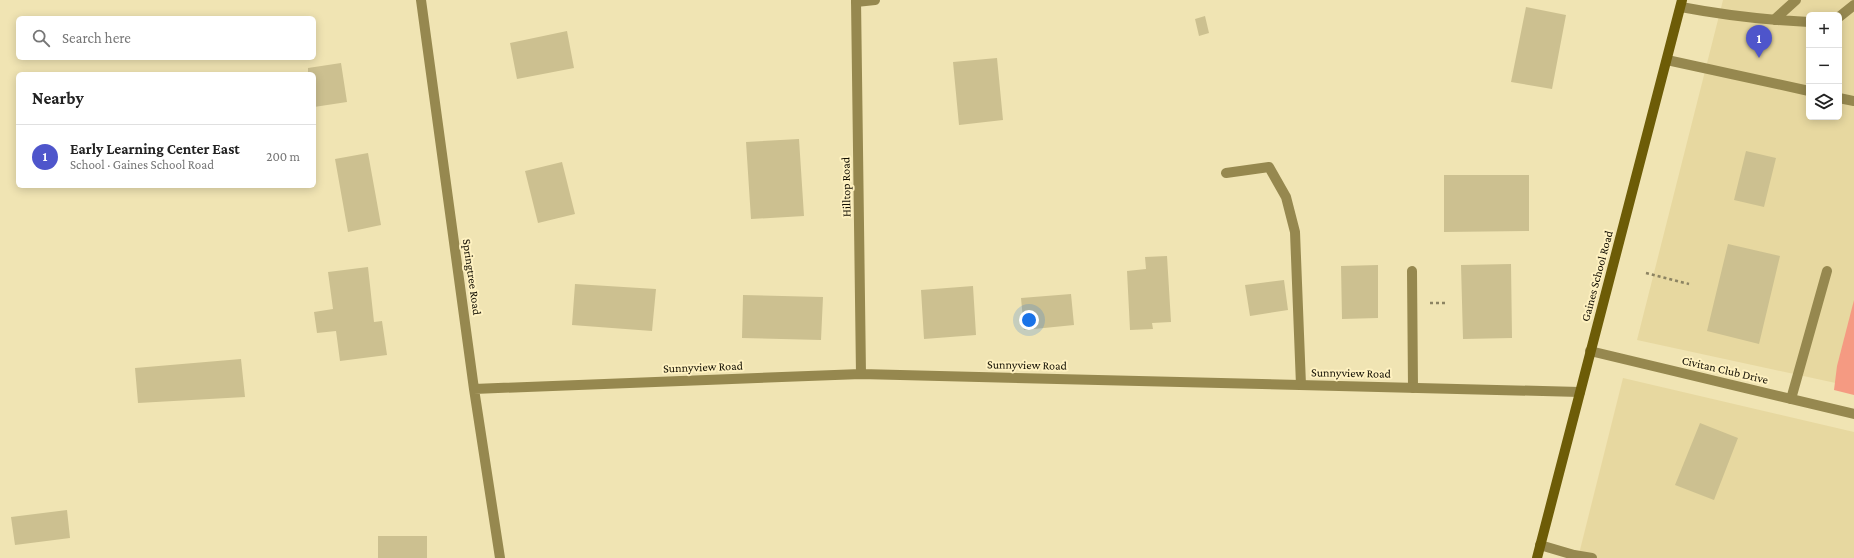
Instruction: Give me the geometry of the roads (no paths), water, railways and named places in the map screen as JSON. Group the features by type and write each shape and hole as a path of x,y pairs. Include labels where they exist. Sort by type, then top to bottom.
{"main road":[{"name":"Gaines School Road","path":"1537,558 1682,4"}],"street":[{"name":"Springtree Road","path":"421,0 474,389 500,558"},
{"path":"856,1 875,0"},
{"path":"1774,20 1796,0"},
{"name":"Hilltop Road","path":"856,1 861,374"},
{"path":"1682,4 1711,13 1806,22"},
{"path":"1842,15 1854,5"},
{"path":"1667,60 1806,90"},
{"path":"1842,99 1854,101"},
{"path":"1226,173 1268,167 1286,197 1295,232 1301,385"},
{"path":"1412,271 1413,388"},
{"path":"1791,399 1827,271"},
{"name":"Civitan Club Drive","path":"1590,351 1854,414"},
{"name":"Sunnyview Road","path":"474,389 861,374 1580,392"},
{"path":"1540,545 1574,555 1592,558"}],"place":[{"name":"Early Learning Center East","path":"1759,58"}]}
